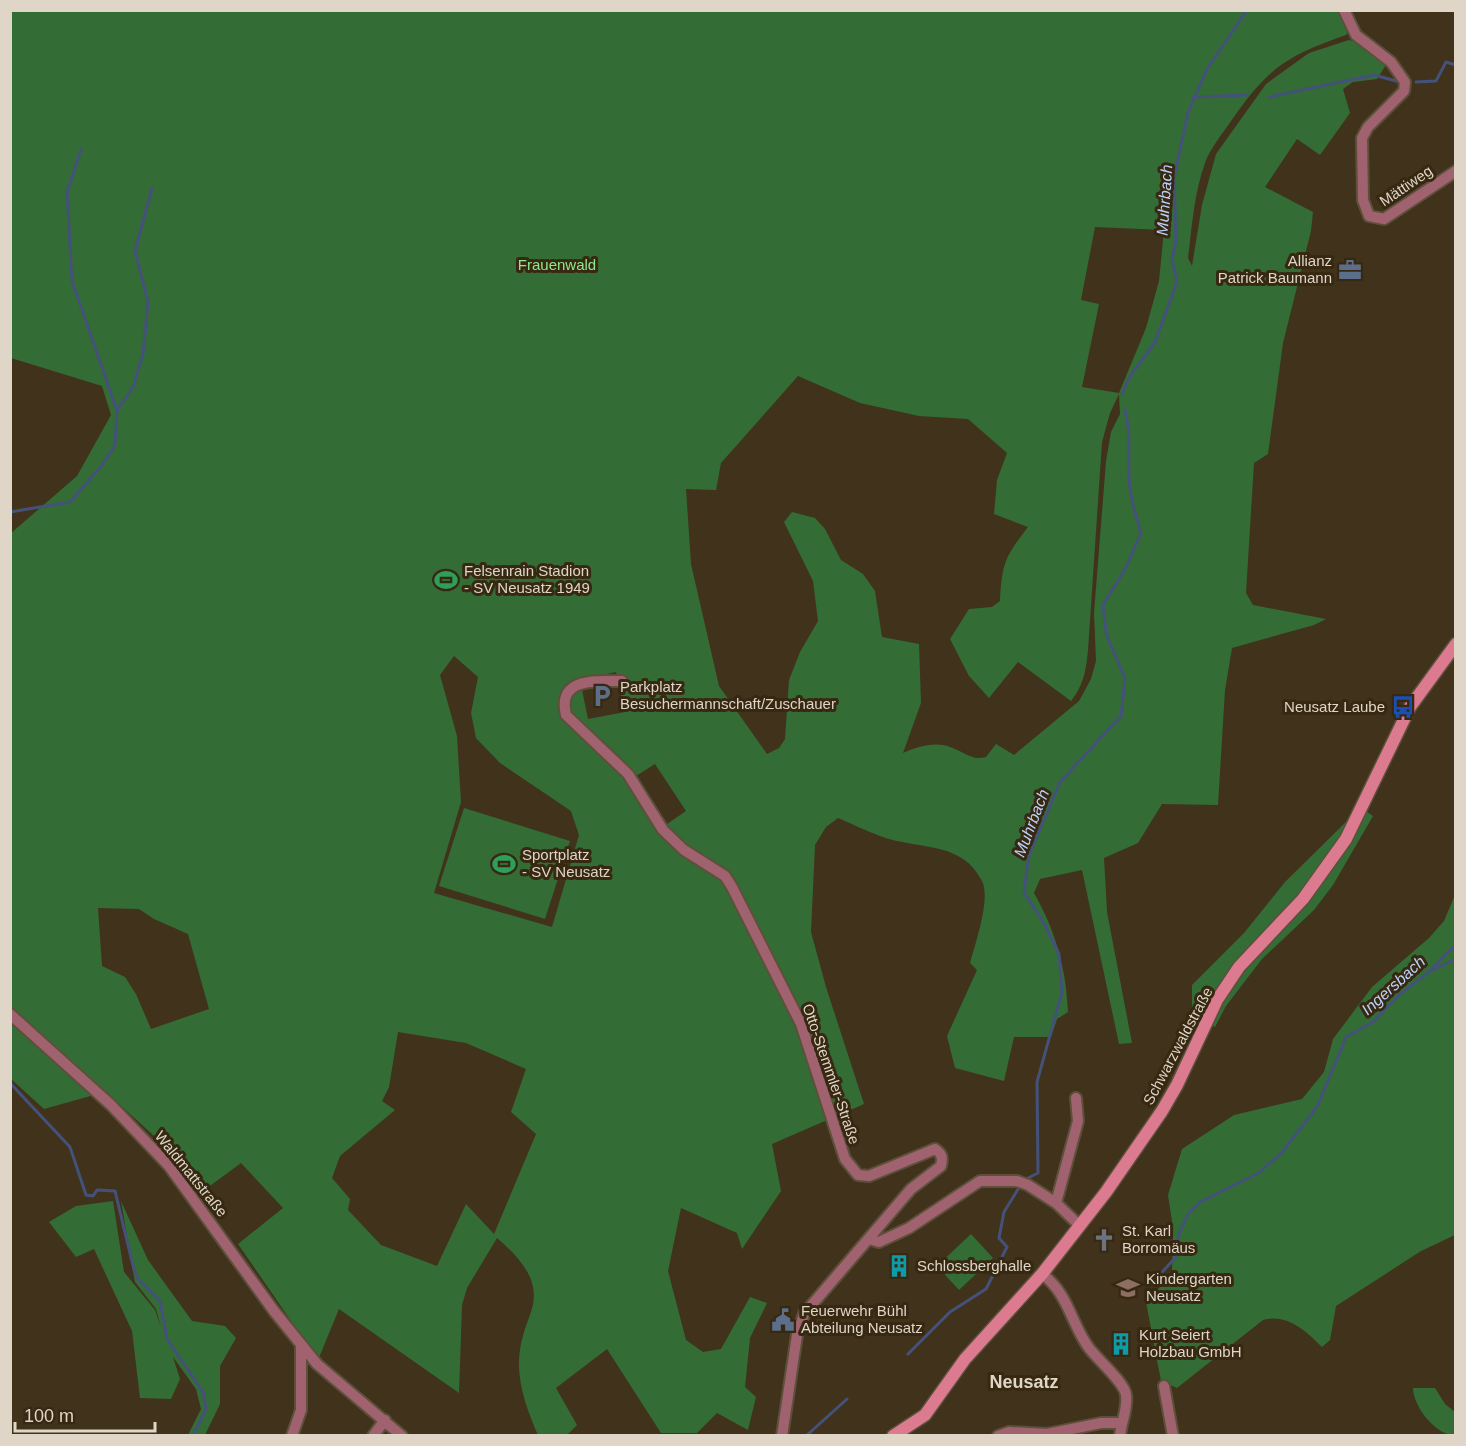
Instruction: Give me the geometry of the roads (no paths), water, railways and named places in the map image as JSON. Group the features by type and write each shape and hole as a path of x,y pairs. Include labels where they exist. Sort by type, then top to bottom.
{"main road":[{"name":"Schwarzwaldstraße","path":"893,1436 925,1415 966,1359 1042,1274 1162,1111 1217,1000 1239,967 1302,899 1346,839 1410,707 1455,645"}],"street":[{"name":"Mättiweg","path":"1344,10 1356,35 1396,67 1405,82 1404,91 1368,127 1362,138 1363,200 1369,216 1384,219 1455,171"},
{"name":"Otto-Stemmler-Straße","path":"622,681 574,686 567,692 563,702 566,715 628,774 663,831 684,850 725,876 732,887 801,1024 846,1159 858,1175 869,1176 929,1150 935,1149 941,1153 941,1166 911,1189 804,1314 797,1335 782,1436"},
{"name":"Waldmattstraße","path":"10,1014 111,1106 169,1166 301,1347 330,1376 402,1436"},
{"path":"1056,1203 1078,1121 1076,1098"},
{"path":"869,1239 879,1242 909,1228 980,1181 1017,1180 1056,1203 1079,1225"},
{"path":"1042,1274 1065,1300 1087,1346 1124,1387 1126,1408 1120,1423 1120,1436"},
{"path":"292,1436 301,1410 301,1347"},
{"path":"1164,1386 1173,1436"},
{"path":"373,1436 385,1420"},
{"path":"998,1436 1009,1432 1047,1434 1101,1423 1120,1423"}],"waterway":[{"name":"Muhrbach","path":"1122,394 1129,378 1155,342 1177,282 1172,260 1176,241 1174,178 1188,113 1207,69 1247,10"},
{"path":"1416,82 1436,81 1446,62 1456,65"},
{"path":"1269,97 1374,75 1400,82"},
{"path":"1193,97 1247,95"},
{"path":"10,512 70,502 103,464 115,445 117,411 72,281 67,192 81,149"},
{"path":"117,410 133,387 143,354 148,302 135,251 152,188"},
{"name":"Muhrbach","path":"1024,1180 1038,1173 1037,1082 1062,992 1059,954 1044,923 1024,893 1029,855 1060,782 1121,716 1125,679 1106,633 1103,605 1125,569 1141,533 1130,488 1129,433 1125,410"},
{"name":"Ingersbach","path":"1152,1283 1177,1256 1178,1236 1188,1214 1200,1202 1259,1173 1282,1152 1317,1107 1346,1037 1373,1022 1399,995 1430,971 1456,944"},
{"path":"1433,970 1456,959"},
{"path":"10,1083 70,1147 86,1195 93,1196 97,1190 115,1191 134,1270 138,1279 160,1301 167,1339 203,1392 206,1409 193,1436"},
{"name":"Muhrbach","path":"908,1354 950,1312 986,1289 1007,1247 999,1238 1004,1212 1020,1186"},
{"name":"Muhrbach","path":"806,1436 847,1399"}],"place":[{"name":"Allianz Patrick Baumann","path":"1350,270"},
{"name":"Felsenrain Stadion - SV Neusatz 1949","path":"446,580"},
{"name":"Parkplatz Besuchermannschaft/Zuschauer","path":"602,696"},
{"name":"Neusatz Laube","path":"1403,707"},
{"name":"Sportplatz - SV Neusatz","path":"504,864"},
{"name":"St. Karl Borromäus","path":"1104,1240"},
{"name":"Schlossberghalle","path":"899,1266"},
{"name":"Kindergarten Neusatz","path":"1128,1288"},
{"name":"Feuerwehr Bühl Abteilung Neusatz","path":"783,1320"},
{"name":"Kurt Seiert Holzbau GmbH","path":"1121,1344"}],"district":[{"name":"Neusatz","path":"1024,1382"}],"park label":[{"name":"Frauenwald","path":"557,265"}]}
